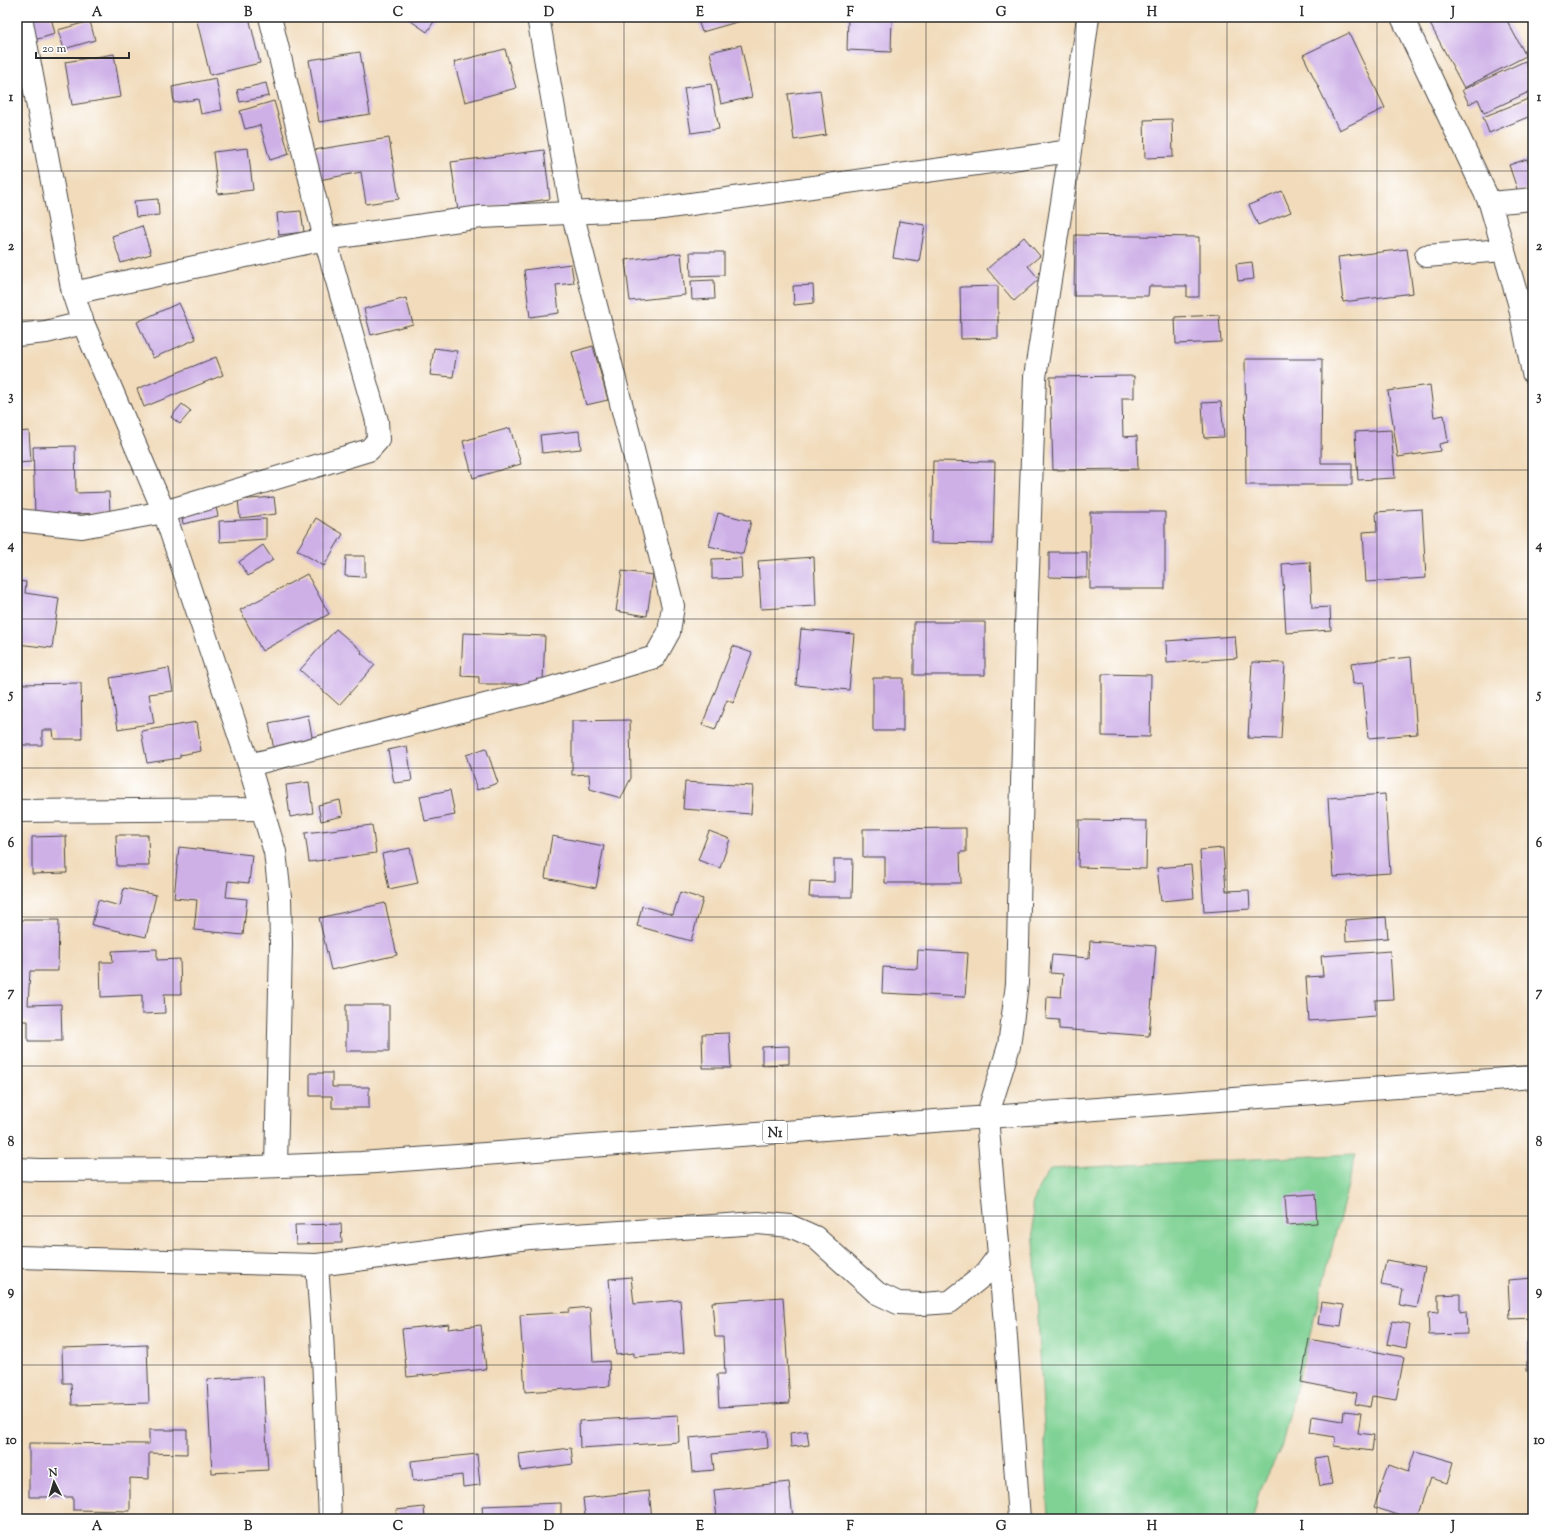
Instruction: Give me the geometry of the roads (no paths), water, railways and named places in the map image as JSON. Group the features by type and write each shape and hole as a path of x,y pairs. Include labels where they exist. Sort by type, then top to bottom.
{"main road":[{"path":"21,17 73,293 83,323 164,512 249,765 275,852 280,897 281,944 276,1166"},
{"path":"17,520 82,527 164,512 369,450 378,440 377,421 326,239 270,17"},
{"path":"249,765 544,690 656,657 669,632 673,606 572,212 538,17"},
{"path":"1019,1519 987,1117 1009,1046 1017,984 1026,625 1035,377 1070,151 1088,17"},
{"path":"1402,17 1490,203 1504,250 1526,302 1533,373"},
{"path":"73,293 326,239 481,217 663,208 1070,151"},
{"path":"1490,203 1533,199"},
{"path":"1426,256 1504,250"},
{"path":"17,335 46,332 83,323"},
{"path":"17,811 262,809"},
{"name":"N1","path":"17,1169 198,1169 361,1163 1533,1078"},
{"path":"17,1257 317,1265 529,1238 758,1223 790,1226 815,1237 877,1293 898,1303 922,1304 950,1302 985,1274 999,1255"},
{"path":"317,1265 330,1519"}]}
